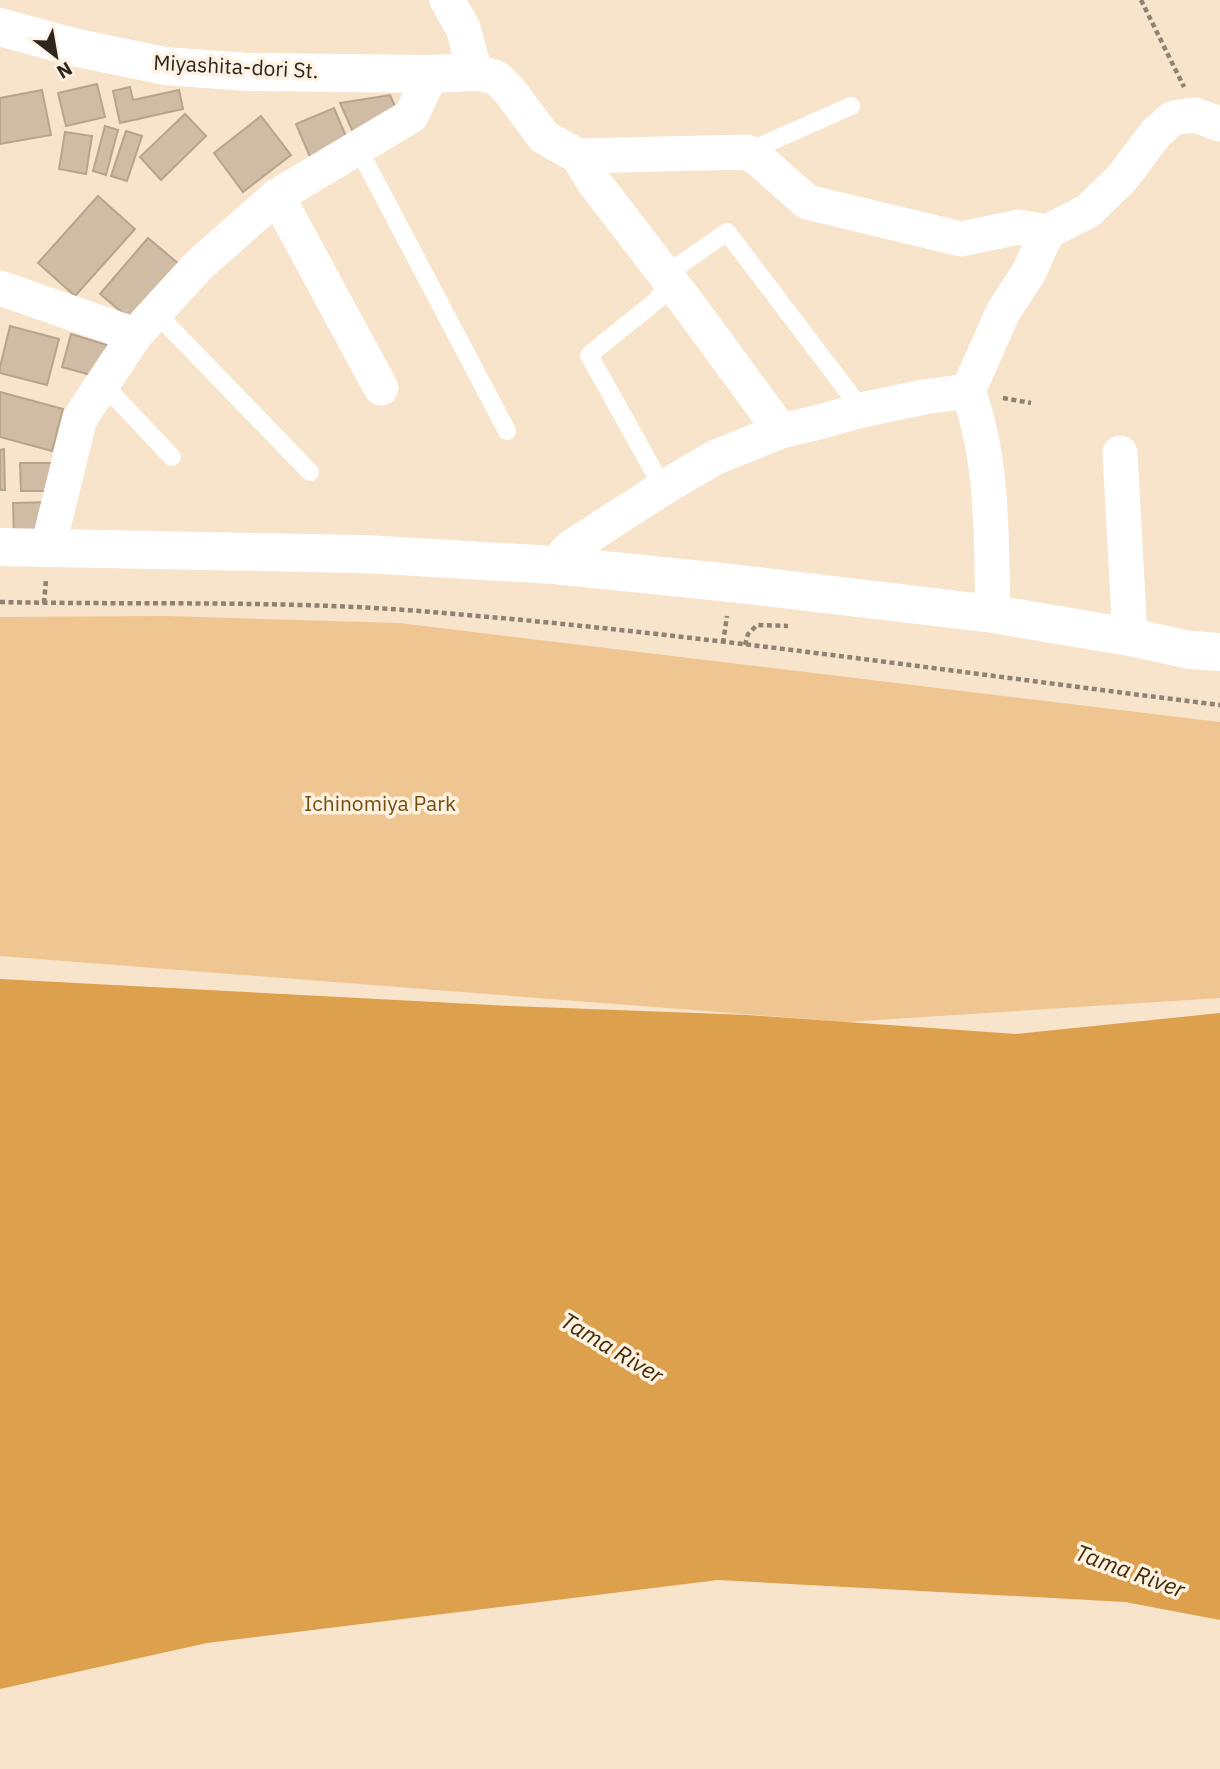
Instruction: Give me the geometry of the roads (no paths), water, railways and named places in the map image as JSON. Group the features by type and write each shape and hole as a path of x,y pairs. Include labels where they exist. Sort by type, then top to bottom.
{"street":[{"path":"448,1 463,28 475,72 497,78 544,137 578,156 594,182 781,431"},
{"name":"Miyashita-dori St.","path":"0,27 73,47 165,66 247,72 475,72"},
{"path":"48,547 80,418 145,324 199,265 277,196 411,116 431,74"},
{"path":"578,156 747,152 807,202 961,239 1018,227 1047,232 1088,211 1122,178 1156,133 1173,118 1195,115 1220,124"},
{"path":"277,196 381,388"},
{"path":"993,614 990,494 976,414 968,391 1003,312 1029,272 1047,232"},
{"path":"0,288 145,324"},
{"path":"555,565 570,548 716,457 781,431 862,410 968,391"},
{"path":"1119,453 1130,637"},
{"path":"0,547 365,554 555,565 993,614 1190,650 1220,652"}],"lane":[{"path":"747,152 851,106"},
{"path":"358,148 507,430"},
{"path":"663,488 589,355 657,300 681,264 727,232 862,410"},
{"path":"145,324 310,472"},
{"path":"103,384 172,457"}],"water":[{"name":"Tama River","path":"0,979 511,1006 748,1015 1016,1034 1220,1013 1220,1620 1125,1602 718,1580 207,1643 0,1689"}],"park label":[{"name":"Ichinomiya Park","path":"380,804"}]}
